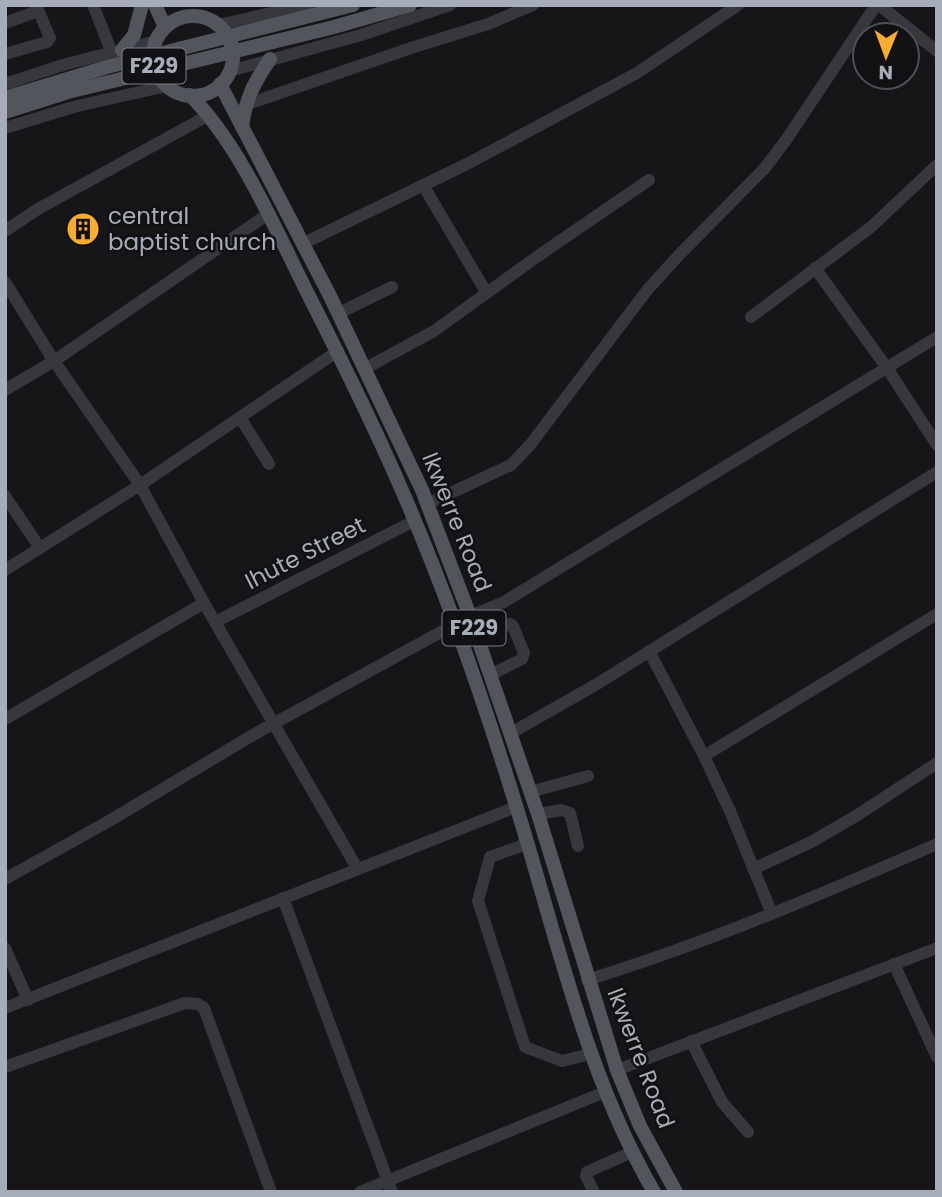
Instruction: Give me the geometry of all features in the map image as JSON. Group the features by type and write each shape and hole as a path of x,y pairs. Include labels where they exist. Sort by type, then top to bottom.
{"main road":[{"path":"117,52 134,35 142,5"},
{"name":"F229","path":"155,5 165,27"},
{"path":"5,98 89,72 353,5"},
{"path":"5,112 68,92 334,27 410,5"},
{"name":"F229","path":"218,26 192,11 165,27 156,41 154,65 161,80 174,91 190,95 206,93 220,84"},
{"path":"218,26 224,31 231,46 230,71 220,84"},
{"path":"242,128 245,105 251,88 270,59"},
{"name":"Ikwerre Road","path":"220,84 339,313 427,504 470,616 538,814 587,980 617,1070 640,1126 676,1192"},
{"name":"Ikwerre Road","path":"190,95 222,132 268,214 338,351 414,521 454,625 516,807 590,1054 632,1152 654,1192"}],"street":[{"path":"93,5 117,52"},
{"path":"230,71 362,36 450,5"},
{"path":"245,105 488,24 533,5"},
{"path":"302,244 469,163 637,73 738,5"},
{"path":"427,504 511,466 524,452 648,289 764,169 878,5 937,51"},
{"path":"305,6 298,30 307,44 317,47"},
{"path":"218,26 305,6"},
{"path":"5,23 37,8 50,38 5,54"},
{"path":"5,84 63,65 156,41"},
{"path":"63,65 78,68 85,77 85,96 77,106"},
{"path":"5,128 77,106 167,86"},
{"path":"5,231 38,209 209,115"},
{"path":"751,317 871,227 937,164"},
{"path":"366,368 434,331 649,180"},
{"path":"423,186 486,292"},
{"path":"5,390 54,361 268,214"},
{"path":"816,268 887,368 937,445"},
{"path":"5,282 54,361 140,485 204,603 357,869"},
{"path":"339,313 392,287"},
{"path":"5,879 274,724 470,616 504,602 937,337"},
{"path":"5,570 241,419 338,351"},
{"path":"241,419 269,464"},
{"path":"510,733 649,651 937,472"},
{"path":"5,496 40,548"},
{"name":"Ihute Street","path":"215,622 414,521"},
{"path":"5,719 204,603"},
{"path":"704,756 937,614"},
{"path":"477,637 510,624 524,653 522,659 490,675"},
{"path":"649,651 704,756 772,914"},
{"path":"753,869 811,842 937,763"},
{"path":"530,792 588,776"},
{"path":"5,1008 516,807"},
{"path":"538,814 562,810 570,813 578,846"},
{"path":"527,844 490,857 478,901 525,1047 562,1061 590,1054"},
{"path":"587,980 648,961 772,914 937,845"},
{"path":"283,898 390,1186"},
{"path":"5,948 28,1000"},
{"path":"617,1070 937,948"},
{"path":"894,964 937,1056"},
{"path":"5,1067 184,1003 198,1004 204,1008 271,1192"},
{"path":"691,1041 722,1102 748,1132"},
{"path":"360,1192 390,1186 605,1092"},
{"path":"594,1192 586,1176 587,1172 632,1152"}],"place":[{"name":"central baptist church","path":"83,229"}]}
